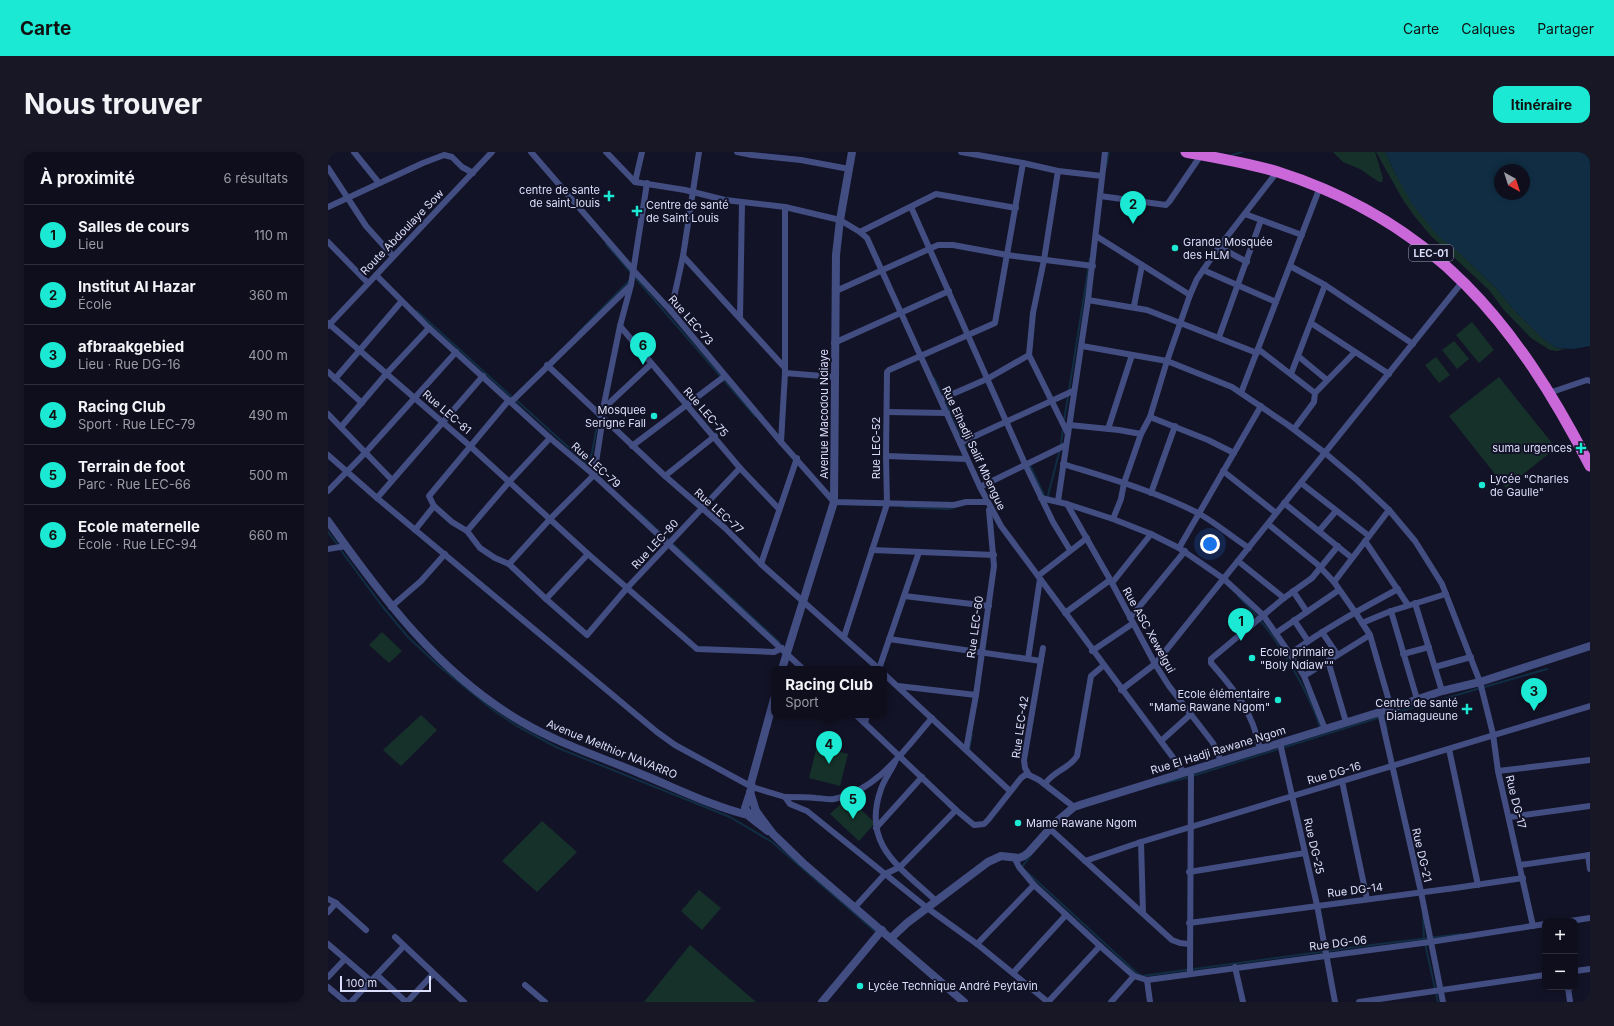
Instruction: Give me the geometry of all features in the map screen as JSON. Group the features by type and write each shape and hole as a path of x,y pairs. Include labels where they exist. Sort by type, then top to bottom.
{"highway":[{"name":"LEC-01","path":"1186,152 1277,172 1320,187 1360,205 1395,226 1422,246 1463,282 1498,320 1586,449 1590,466"}],"street":[{"name":"Route Abdoulaye Sow","path":"328,325 492,152"},
{"name":"Rue LEC-73","path":"531,152 634,271 671,311 781,442 797,458 834,502"},
{"path":"606,152 635,182"},
{"path":"635,182 642,152"},
{"path":"671,311 683,256 700,152"},
{"path":"737,152 801,160 849,169"},
{"path":"801,160 802,152"},
{"name":"Avenue Macodou Ndiaye","path":"782,666 784,651 803,603 834,502 834,343 836,255 840,220 852,152"},
{"path":"961,152 1023,163 1058,172 1102,176"},
{"path":"1058,501 1062,464 1082,346 1093,266 1105,152"},
{"path":"356,153 379,183"},
{"path":"328,207 423,163 444,155 452,157 462,167 473,173"},
{"path":"1100,196 1166,205 1201,155"},
{"path":"1007,255 1023,163"},
{"path":"328,168 366,226 393,256"},
{"path":"1058,172 1044,260 1033,313 1029,355 1068,434"},
{"path":"1113,519 1121,499 1124,483 1141,434 1150,417 1167,361 1190,295 1203,270 1277,172"},
{"name":"Rue Elhadji Salif Mbengue","path":"635,182 694,192 742,203 785,207 840,220 860,232 870,244 882,269 967,459 1000,526 1121,690 1161,741 1187,771"},
{"path":"509,564 551,518 594,475 603,410 620,326 634,271 647,183"},
{"path":"1241,393 1320,187"},
{"path":"860,232 939,193 1016,208"},
{"path":"740,318 742,203"},
{"path":"781,442 785,371 785,207"},
{"path":"911,207 931,249 1025,464 1053,522 1070,550"},
{"path":"1245,214 1302,235"},
{"path":"1219,337 1261,220"},
{"path":"1096,236 1190,295"},
{"path":"328,242 368,282"},
{"path":"836,291 938,245 953,245 1007,255 1093,266"},
{"path":"1219,248 1247,262"},
{"name":"Rue LEC-52","path":"844,637 887,504 887,372 996,323 1007,255"},
{"path":"683,256 740,318 785,371 835,377"},
{"path":"1134,306 1142,265"},
{"path":"1290,266 1324,285 1413,344"},
{"path":"1203,270 1276,302"},
{"name":"Rue LEC-79","path":"376,275 401,302 429,328 550,438 594,475 800,666"},
{"path":"1121,690 1155,664 1463,282"},
{"path":"588,554 546,599 509,564 495,558 480,548 467,531 452,522 434,506 429,495 510,401 631,285"},
{"path":"1290,374 1311,323 1324,285"},
{"path":"834,343 949,291"},
{"path":"1088,300 1134,306 1258,351 1315,393"},
{"path":"335,379 401,302"},
{"path":"1311,323 1389,374"},
{"name":"Rue LEC-81","path":"328,325 387,373 551,518 588,554 697,649 774,652 784,651"},
{"name":"Rue LEC-75","path":"620,326 651,364 715,436 740,468 779,509"},
{"path":"341,427 387,373 429,328"},
{"name":"Rue DG-17","path":"1082,346 1167,361 1222,382 1241,393 1294,429 1357,480 1389,510 1415,541 1435,570 1446,594 1480,682 1493,734 1498,771 1510,817 1533,926"},
{"path":"328,491 347,473 456,352"},
{"path":"1294,429 1314,402 1315,393 1355,352"},
{"path":"941,399 988,379 1029,355"},
{"path":"1108,429 1132,355"},
{"path":"1298,356 1327,380"},
{"path":"603,410 651,364"},
{"name":"Rue LEC-77","path":"547,365 632,446 701,509 725,528 803,603 876,666"},
{"path":"328,372 362,403"},
{"path":"377,498 483,376"},
{"path":"632,446 725,376"},
{"path":"1549,393 1587,380 1590,381"},
{"path":"960,442 1074,391"},
{"path":"1092,651 1131,621 1182,549 1199,514 1261,406"},
{"path":"887,412 947,413"},
{"path":"328,414 392,480"},
{"path":"1150,417 1208,440 1234,453"},
{"path":"1069,425 1141,434"},
{"path":"1151,493 1175,426"},
{"path":"666,476 715,436"},
{"path":"467,531 509,482 550,438"},
{"path":"980,487 1066,445"},
{"path":"328,455 347,473 657,732 675,745 751,789 785,797 828,799 851,793 877,778 899,756 932,718"},
{"path":"886,456 967,459"},
{"path":"761,564 797,458"},
{"path":"1062,464 1124,483 1199,514 1249,548"},
{"name":"Rue LEC-80","path":"546,599 587,635 627,588 740,468"},
{"path":"1223,471 1276,513"},
{"path":"1301,483 1336,510 1367,539 1408,605"},
{"path":"1041,498 1058,501 1113,519 1151,534 1182,549 1224,579 1263,615 1276,633 1304,676 1325,729"},
{"path":"834,502 954,505 966,502 988,504"},
{"path":"1284,503 1352,558"},
{"name":"Rue LEC-60","path":"966,750 976,695 994,566 988,504"},
{"name":"Rue ASC Xewelgui","path":"1067,504 1111,581 1155,664 1169,686 1213,743 1221,761"},
{"path":"415,530 434,506"},
{"path":"1319,531 1336,510"},
{"path":"1334,582 1389,510"},
{"name":"Avenue Melthior NAVARRO","path":"328,522 391,607 416,636 454,671 492,702 521,722 567,744 732,810 746,811"},
{"path":"1268,524 1321,568 1334,582 1362,622 1370,635 1391,708"},
{"path":"1065,613 1111,581 1151,534"},
{"path":"1028,659 1039,578 1070,550 1087,538"},
{"path":"328,550 346,546"},
{"path":"1260,749 1257,734 1244,703 1212,663 1211,659 1284,598 1312,578 1338,546"},
{"path":"872,550 994,554"},
{"path":"880,666 919,552"},
{"path":"391,607 421,581 445,554"},
{"path":"1238,561 1284,598"},
{"path":"1290,654 1355,612 1398,589"},
{"path":"1276,633 1339,590"},
{"path":"1293,591 1307,612"},
{"path":"1362,622 1408,605 1446,594"},
{"path":"904,596 989,606"},
{"path":"1415,603 1442,691"},
{"path":"1391,611 1417,699"},
{"path":"1294,620 1308,641"},
{"path":"1322,632 1337,654"},
{"path":"1304,676 1337,654 1370,635"},
{"path":"889,639 1041,660"},
{"name":"Rue El Hadji Rawane Ngom","path":"891,938 926,907 988,862 1001,856 1024,856 1030,852 1050,829 1074,807 1380,712 1442,691 1480,682 1590,646"},
{"path":"1403,654 1428,647"},
{"name":"Rue LEC-42","path":"956,810 970,823 979,825 984,824 1021,778 1029,774 1025,768 1024,760 1043,648"},
{"path":"1435,667 1471,657"},
{"path":"1328,661 1346,722"},
{"path":"1044,784 1050,777 1072,764 1077,756 1091,676 1103,666"},
{"path":"887,677 1010,791"},
{"path":"898,686 976,695"},
{"name":"Rue DG-16","path":"1085,862 1190,827 1449,750 1493,734 1590,706"},
{"path":"771,710 751,783 751,789 755,808 772,834"},
{"name":"Rue DG-21","path":"1380,712 1421,892 1443,1002"},
{"path":"1161,741 1191,714"},
{"path":"855,907 885,874 900,867 956,810 859,718"},
{"path":"865,723 866,718"},
{"name":"Rue DG-25","path":"1280,743 1328,954 1335,1002"},
{"path":"1449,750 1478,885"},
{"path":"899,756 882,788 876,811 876,828 878,836 885,850 894,862 936,901"},
{"path":"1498,771 1590,760"},
{"path":"1187,771 1190,827 1190,973"},
{"path":"1029,774 1074,807"},
{"path":"876,828 922,777"},
{"path":"1342,781 1367,899"},
{"path":"746,811 751,789"},
{"path":"785,797 790,804 807,811 926,907 977,944 1048,1002 1100,946"},
{"path":"1510,817 1590,806"},
{"path":"746,811 755,808"},
{"path":"746,811 760,826 772,834 803,863 964,1002"},
{"path":"1050,829 1172,940 1189,944"},
{"path":"1142,842 1143,914"},
{"path":"1189,872 1305,853"},
{"path":"1520,865 1589,855 1590,869"},
{"path":"1014,857 1019,867 1034,885 1134,976 1110,1002"},
{"name":"Rue DG-14","path":"1189,923 1523,878"},
{"path":"977,944 1034,885"},
{"path":"328,899 336,903 366,930"},
{"path":"328,912 336,903"},
{"path":"1013,973 1066,915"},
{"path":"1578,920 1590,918"},
{"name":"Rue DG-06","path":"1134,976 1147,980 1328,954 1430,942 1542,924"},
{"path":"822,1002 882,930"},
{"path":"395,938 464,1002"},
{"path":"328,944 371,981"},
{"path":"351,1002 404,946"},
{"path":"328,977 345,959"},
{"path":"1235,967 1242,1002"},
{"path":"1578,971 1590,969"},
{"path":"377,975 406,1002 433,974"},
{"path":"1359,1002 1542,975"},
{"path":"1147,980 1150,1002"},
{"path":"525,985 545,1002"},
{"path":"328,987 346,1002"},
{"path":"1568,990 1570,1002"}],"green space":[{"path":"1333,152 1375,152 1383,178 1382,182 1379,182 1360,169 1343,162"},
{"path":"1376,152 1385,152 1395,173 1421,215 1496,288 1513,309 1543,339 1557,348 1565,349 1557,351 1550,350 1531,338 1504,310 1489,290 1431,236 1403,200"},
{"path":"1472,322 1494,350 1479,363 1456,335"},
{"path":"1454,341 1469,359 1457,369 1442,350"},
{"path":"1436,357 1450,375 1439,383 1425,365"},
{"path":"1499,377 1556,448 1506,488 1449,416"},
{"path":"382,632 402,651 389,663 369,645"},
{"path":"421,715 437,730 401,766 383,750"},
{"path":"817,746 848,754 840,786 809,778"},
{"path":"848,797 875,823 859,841 830,814"},
{"path":"542,821 577,852 537,892 502,861"},
{"path":"699,890 721,908 702,930 681,911"},
{"path":"690,945 756,1002 644,1002"}],"water":[{"path":"1385,152 1590,152 1590,346 1573,349 1557,348 1543,339 1513,309 1496,288 1464,257 1438,236 1412,204"}],"waterway":[{"path":"1106,167 1109,152"},
{"path":"1232,155 1242,152"},
{"path":"606,244 755,416"},
{"path":"1069,391 1090,258"},
{"path":"578,333 630,280"},
{"path":"417,311 513,398 514,397"},
{"path":"934,378 958,427 966,448"},
{"path":"1064,421 1068,396"},
{"path":"515,399 588,465 592,453 599,415"},
{"path":"1061,445 1063,429"},
{"path":"1047,499 1060,449"},
{"path":"1029,463 1045,497"},
{"path":"904,507 953,508"},
{"path":"636,510 779,642"},
{"path":"328,532 338,545"},
{"path":"340,549 382,606 408,637 439,666 493,710 517,726 558,748 730,817 772,842 877,933"},
{"path":"1238,596 1273,637 1287,659 1309,699 1320,728"},
{"path":"1160,784 1186,778 1384,716 1547,669"},
{"path":"1384,716 1387,730"},
{"path":"969,751 972,734"},
{"path":"1022,867 1031,855"},
{"path":"1026,871 1138,974 1142,976 1461,934"},
{"path":"1423,915 1424,939"},
{"path":"1425,943 1438,1002"}],"place":[{"name":"centre de sante de saint_louis","path":"609,196"},
{"name":"Centre de santé de Saint Louis","path":"637,211"},
{"name":"Institut Al Hazar","path":"1133,224"},
{"name":"Grande Mosquée des HLM","path":"1175,248"},
{"name":"Ecole maternelle","path":"643,365"},
{"name":"Mosquee Serigne Fall","path":"654,416"},
{"name":"suma urgences","path":"1581,448"},
{"name":"Lycée \"Charles de Gaulle\"","path":"1482,485"},
{"name":"Salles de cours","path":"1241,641"},
{"name":"Ecole primaire \"Boly Ndiaw\"\"","path":"1252,658"},
{"name":"Ecole élémentaire \"Mame Rawane Ngom\"","path":"1278,700"},
{"name":"Centre de santé Diamagueune","path":"1467,709"},
{"name":"afbraakgebied","path":"1534,711"},
{"name":"Racing Club","path":"829,764"},
{"name":"Terrain de foot","path":"853,819"},
{"name":"Mame Rawane Ngom","path":"1018,823"},
{"name":"Lycée Technique André Peytavin","path":"860,986"}]}
